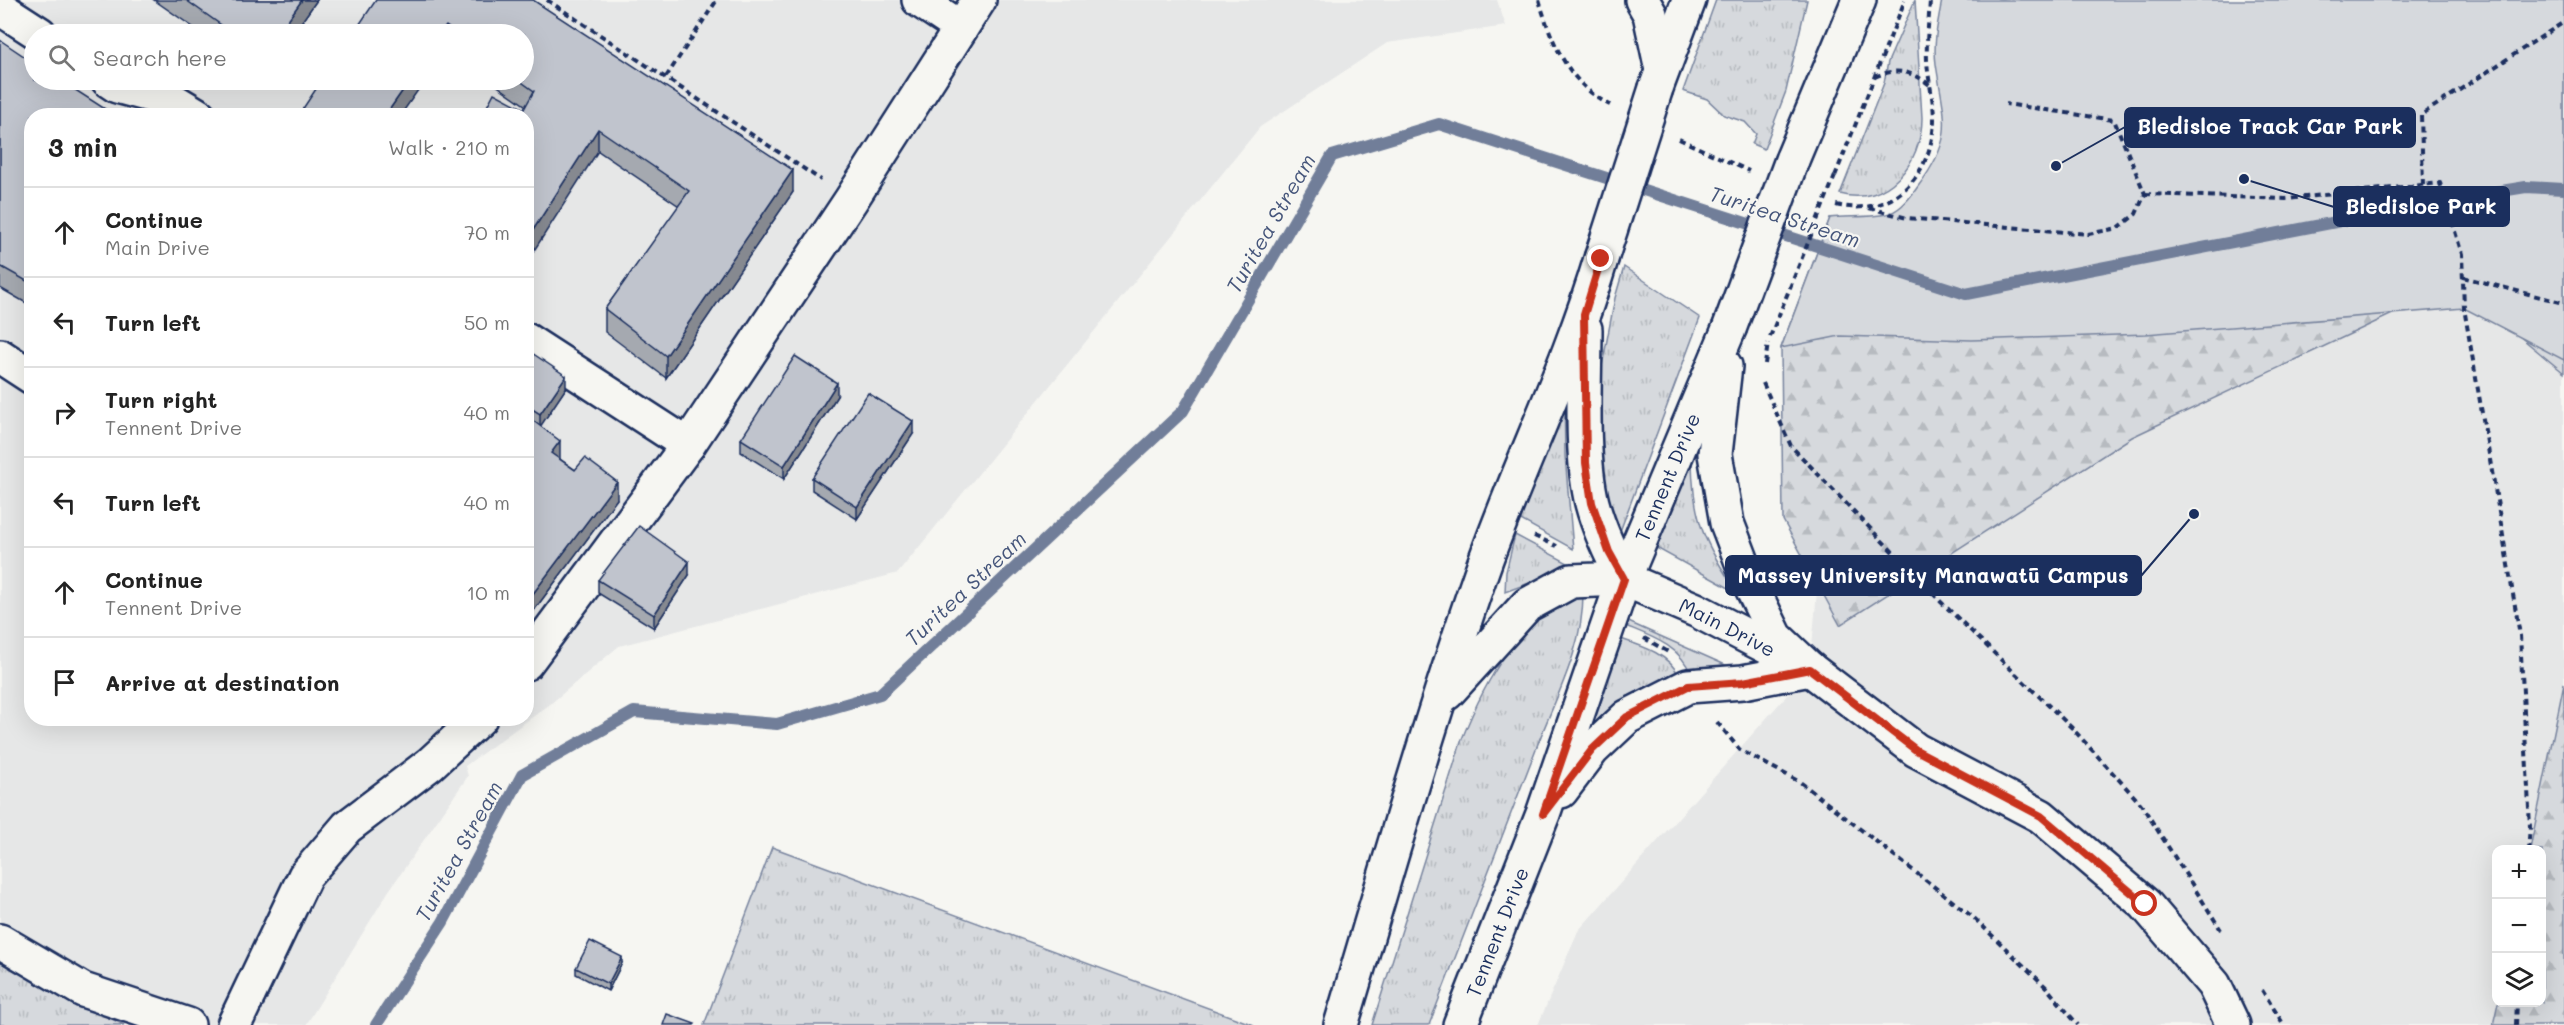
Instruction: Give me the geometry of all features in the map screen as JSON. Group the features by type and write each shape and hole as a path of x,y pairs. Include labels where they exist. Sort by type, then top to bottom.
{"main road":[{"path":"919,0 961,28"},
{"path":"534,652 688,446 851,200 979,0"},
{"path":"1642,0 1650,14 1659,79"},
{"path":"1341,1025 1390,857 1497,531 1584,315 1659,79 1689,0"},
{"name":"Tennent Drive","path":"1460,1025 1543,814 1624,579 1729,329 1792,160 1859,0"},
{"path":"0,8 25,24"},
{"path":"132,90 176,102 186,108"},
{"path":"1442,698 1489,650 1527,605 1571,581 1624,579 1609,552 1592,503 1586,463 1584,315"},
{"path":"1729,329 1715,454 1727,524 1752,588 1776,637 1810,669"},
{"path":"534,345 688,446"},
{"path":"0,356 24,372"},
{"name":"Main Drive","path":"1624,579 1696,610 1810,669 1916,750 2041,816 2145,904 2214,985 2233,1025"},
{"path":"1543,814 1592,750 1627,717 1688,686 1743,682 1810,669"},
{"path":"234,1025 305,876 347,827 429,764 471,726"},
{"path":"0,941 83,990 170,1021 188,1025"}],"path":[{"path":"547,0 851,200"},
{"path":"666,77 717,0"},
{"path":"1539,0 1560,57 1575,78 1599,99 1619,110"},
{"path":"1905,0 1768,343 1762,381 1791,446 1941,602 2072,728 2141,804 2225,936"},
{"path":"1836,205 1854,209 1869,208 1887,202 1901,193 1923,163 1932,144 1934,118 1927,60 1930,0"},
{"path":"2423,185 2421,115 2564,22"},
{"path":"1874,77 1886,72 1905,71 1919,76 1931,86"},
{"path":"1869,208 1907,218 2088,234 2118,228 2136,214 2145,194 2115,120 2006,104"},
{"path":"1677,138 1755,174"},
{"path":"2145,194 2286,199 2440,183 2462,254 2464,308 2520,635 2530,827 2528,845"},
{"path":"2463,277 2564,303"},
{"path":"1740,750 1800,782 1974,918 2046,987 2078,1025"},
{"path":"2255,980 2284,1025"},
{"path":"2516,1025 2517,1007"}],"shaded area":[{"path":"0,0 1497,0 1506,26 1387,43 1260,127 898,573 619,646 534,716 534,108 24,108 24,726 520,726 465,766 468,776 388,892 306,1025 124,1025 49,988 0,960"},
{"path":"2464,308 2564,360 2564,1025 1538,1025 1578,931 1810,669 1840,336 2146,334"}],"green space":[{"path":"1716,0 1807,0 1786,91 1764,149 1752,144 1756,134 1745,122 1724,115 1707,99 1683,91"},
{"path":"1915,0 1922,118 1916,151 1899,178 1887,188 1873,194 1857,196 1840,194 1884,83 1888,62"},
{"path":"1942,0 2564,0 2564,360 2464,308 2146,334 1972,340 1840,336 1781,348 1830,218 1877,216 1894,211 1903,205 1913,193 1931,168 1938,153 1943,139 1944,113 1935,48"},
{"path":"2564,0 2564,373 2456,284 2132,437 1840,625 1783,520 1781,348 1830,218 1956,230"},
{"path":"1624,267 1700,318 1619,534 1603,493 1598,387 1615,298"},
{"path":"1564,394 1565,456 1573,549 1519,519"},
{"path":"1689,461 1692,462 1695,501 1703,532 1717,561 1738,593 1651,545"},
{"path":"1515,535 1568,563 1551,575 1505,592 1506,572"},
{"path":"1583,594 1579,633 1568,669 1429,1025 1372,1025 1470,719 1493,674 1507,652 1524,632 1542,615 1561,602"},
{"path":"1624,620 1739,671 1691,674 1686,664 1671,648 1621,624"},
{"path":"1615,637 1652,650 1668,661 1679,676 1580,746"},
{"path":"2564,683 2564,1025 2493,1025 2497,1007 2546,1007 2546,845 2531,845"},
{"path":"772,847 1254,1025 704,1025"},
{"path":"0,960 49,988 124,1025 0,1025"}],"building":[{"path":"186,0 302,0 285,24 220,24"},
{"path":"376,0 533,0 793,170 666,356 605,309 689,191 598,129 534,229 534,108 525,108 534,91 534,24 360,24"},
{"path":"0,40 24,56 24,90 76,90 104,108 24,108 24,280 0,266"},
{"path":"315,90 403,90 391,108 303,108"},
{"path":"494,93 522,108 486,108"},
{"path":"534,354 566,376 540,414 534,410"},
{"path":"795,356 837,383 784,466 741,439"},
{"path":"868,393 913,421 857,507 812,478"},
{"path":"534,422 560,441 551,453 575,470 585,458 617,482 534,592"},
{"path":"639,526 689,562 654,615 598,580"},
{"path":"590,941 622,957 608,984 576,968"},
{"path":"667,1014 695,1024 663,1025"}],"waterway":[{"name":"Turitea Stream","path":"376,1025 443,922 522,775 634,712 777,724 880,694 1183,411 1332,156 1439,124 1966,294 2464,197 2526,187 2564,189"}],"place":[{"name":"Bledisloe Track Car Park","path":"2056,166"},
{"name":"Bledisloe Park","path":"2244,179"},
{"name":"Massey University Manawatū Campus","path":"2194,514"}],"route":[{"path":"1601,259 1584,315 1586,463 1592,503 1609,552 1624,579 1543,814 1592,750 1627,717 1688,686 1743,682 1810,669 1916,750 2041,816 2145,904"}]}
